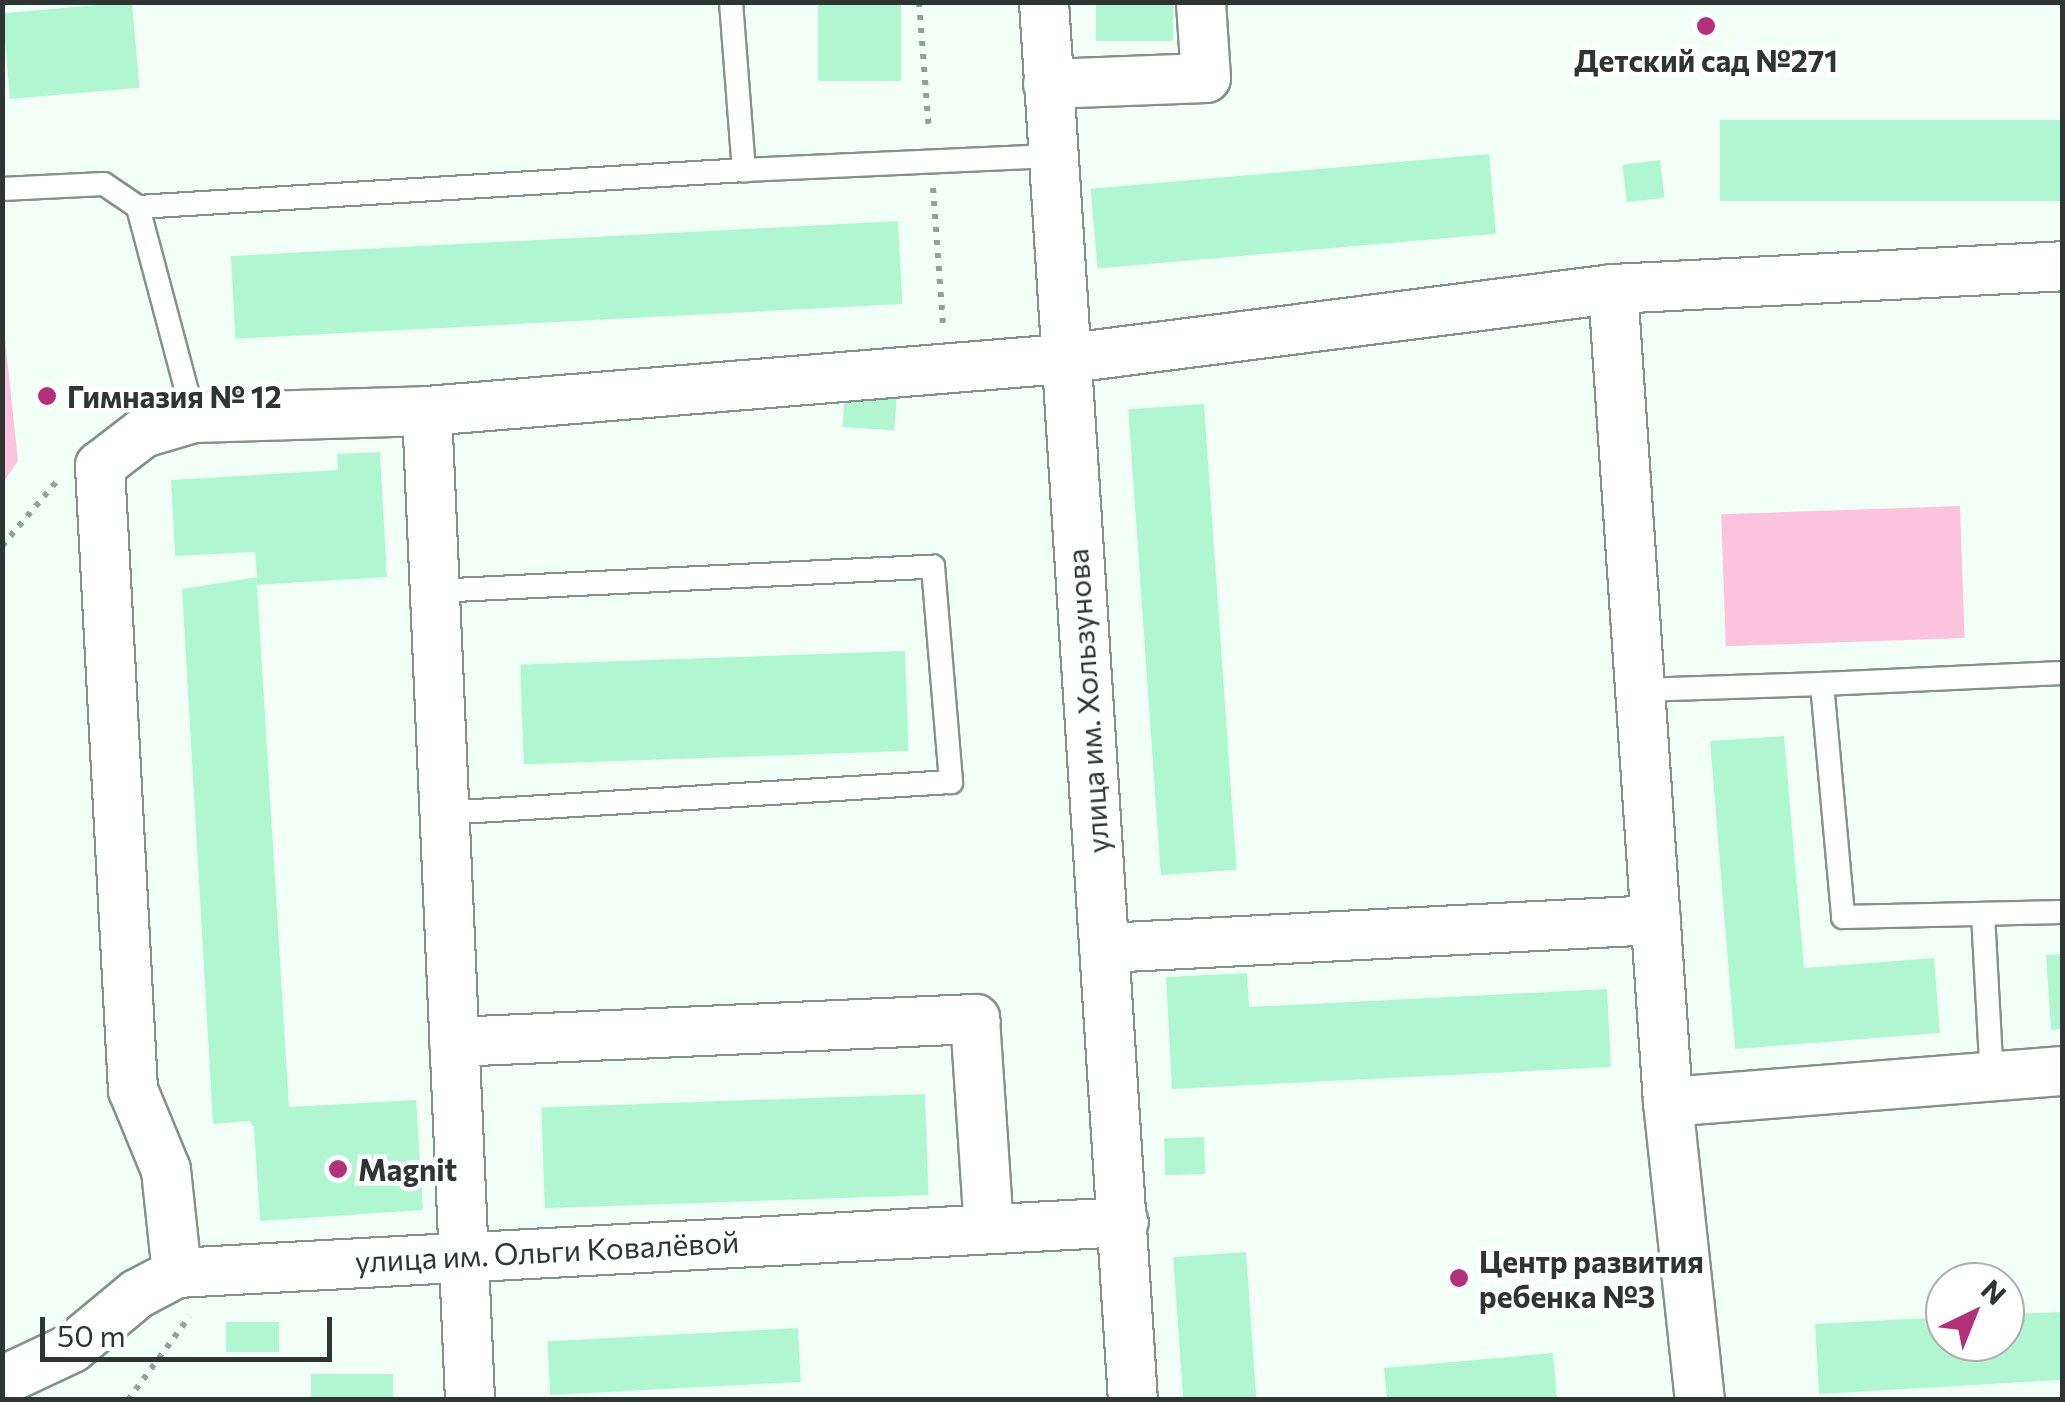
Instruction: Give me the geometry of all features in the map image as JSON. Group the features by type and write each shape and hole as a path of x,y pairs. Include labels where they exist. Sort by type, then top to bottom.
{"street":[{"name":"улица им. Хользунова","path":"1044,2 1062,359 1124,1222 1133,1400"},
{"path":"1048,84 1206,78 1201,2"},
{"path":"177,1273 166,1170 133,1090 100,466 144,433 194,418 427,411 1062,359 1613,288 2062,266"},
{"path":"1613,288 1668,1102 1700,1400"},
{"path":"427,411 470,1400"},
{"path":"1105,948 1656,920"},
{"path":"454,1042 975,1020 989,1229"},
{"path":"1668,1102 2062,1071"},
{"name":"улица им. Ольги Ковалёвой","path":"2,1381 72,1348 137,1294 177,1273 462,1254 1124,1222"}],"lane":[{"path":"732,2 744,170"},
{"path":"2,189 104,184 138,207 744,170 1052,156"},
{"path":"138,207 194,418"},
{"path":"434,590 933,567 951,782 444,813"},
{"path":"1640,690 2062,673"},
{"path":"1822,684 1844,916 2062,912"},
{"path":"1983,914 1992,1078"}],"path":[{"path":"2,546 63,474 100,466"},
{"path":"128,1400 225,1268"}],"shaded area":[{"path":"2,311 18,461 3,483 2,483"},
{"path":"1960,506 1965,638 1726,646 1721,514"}],"building":[{"path":"132,2 139,88 10,99 2,13"},
{"path":"818,2 901,2 901,81 818,81"},
{"path":"1096,2 1173,2 1173,41 1096,41"},
{"path":"1720,120 2062,120 2062,201 1720,201"},
{"path":"1489,154 1496,234 1097,269 1091,189"},
{"path":"1660,160 1665,198 1627,202 1622,165"},
{"path":"898,221 902,304 235,339 231,256"},
{"path":"845,391 897,395 894,431 842,427"},
{"path":"1204,404 1237,870 1161,875 1128,409"},
{"path":"380,452 387,577 257,585 289,1107 416,1100 423,1210 260,1221 254,1128 250,1121 213,1124 182,589 257,577 255,552 175,556 171,480 338,470 337,454"},
{"path":"905,651 908,751 524,764 520,664"},
{"path":"1784,736 1804,968 1934,958 1940,1033 1735,1049 1710,741"},
{"path":"2062,954 2062,1029 2051,1030 2046,955"},
{"path":"1247,973 1249,1007 1607,989 1611,1067 1172,1089 1166,977"},
{"path":"925,1094 929,1195 545,1208 541,1107"},
{"path":"1204,1137 1205,1174 1165,1175 1164,1138"},
{"path":"1246,1252 1256,1400 1183,1400 1173,1257"},
{"path":"2062,1312 2062,1380 1819,1394 1815,1324 1925,1318 1925,1362 2025,1362 2025,1313"},
{"path":"226,1322 279,1322 279,1352 226,1352"},
{"path":"798,1328 801,1382 550,1395 547,1341"},
{"path":"1553,1353 1557,1400 1387,1400 1384,1368"},
{"path":"311,1374 393,1374 393,1400 311,1400"}],"place":[{"name":"Детский сад №271","path":"1706,26"},
{"name":"Гимназия № 12","path":"47,396"},
{"name":"Magnit","path":"338,1169"},
{"name":"Центр развития ребенка №3","path":"1459,1278"}]}
